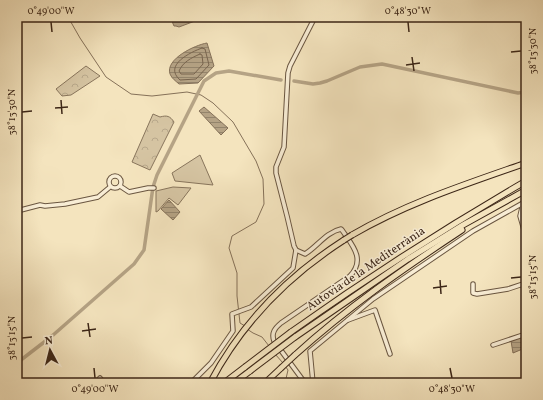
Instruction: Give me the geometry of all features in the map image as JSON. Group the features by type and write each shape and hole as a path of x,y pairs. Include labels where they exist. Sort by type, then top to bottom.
{"highway":[{"path":"210,383 230,349 251,321 288,282 311,263 344,240 374,222 425,199 526,163"},
{"name":"Autovia de la Mediterrània","path":"224,383 291,332 396,260 466,216 526,181"},
{"name":"Autovia de la Mediterrània","path":"234,383 295,337 408,259 463,225 526,190"},
{"path":"265,383 341,315 375,289 495,208"}],"street":[{"path":"191,383 211,363 233,331 232,314 251,307 293,268 296,250 276,173 276,167 284,147 288,72 315,17"},
{"path":"110,187 109,180 114,176 120,178 120,186"},
{"path":"17,211 40,205 65,204 98,197 110,187 117,188 120,186"},
{"path":"120,186 129,192 153,188"},
{"path":"524,202 520,216 526,237"},
{"path":"312,383 310,350 373,299 467,235 524,202"},
{"path":"296,250 305,254 331,233 341,229 349,240 358,258 358,265 350,276 280,323 275,328 273,338 274,341 305,383"},
{"path":"473,284 473,293 477,294 508,289 526,284"},
{"path":"346,322 375,310 390,354"},
{"path":"493,345 526,334"},
{"path":"95,383 100,378 104,383"}],"green space":[{"path":"86,66 100,76 71,95 62,96 56,89"},
{"path":"153,114 160,117 168,116 174,122 150,170 132,162"},
{"path":"200,155 213,185 175,181 172,173"},
{"path":"173,187 191,188 178,205 169,198 156,212 156,191"}],"water":[{"path":"172,17 197,17 195,21 179,27 174,26 171,19"},
{"path":"207,43 214,66 198,83 179,84 170,74 172,63 176,58 189,50"},
{"path":"204,107 228,128 221,135 199,111"},
{"path":"169,200 180,212 173,220 161,209"},
{"path":"524,336 525,348 513,353 511,341"}],"waterway":[{"path":"68,17 106,77 131,94 152,96 187,92 201,95 213,103 233,122 256,161 263,179 264,204 256,222 232,236 229,248 237,273 237,296 240,323 245,326"},
{"path":"294,81 313,84 320,83 360,67 382,64 518,93 526,92"},
{"path":"17,363 52,336 134,264 144,250 153,187 157,175 204,81 216,73 229,71 281,80"},
{"path":"247,329 262,337 269,346"},
{"path":"275,354 283,363"},
{"path":"285,366 288,370 285,383"}]}
